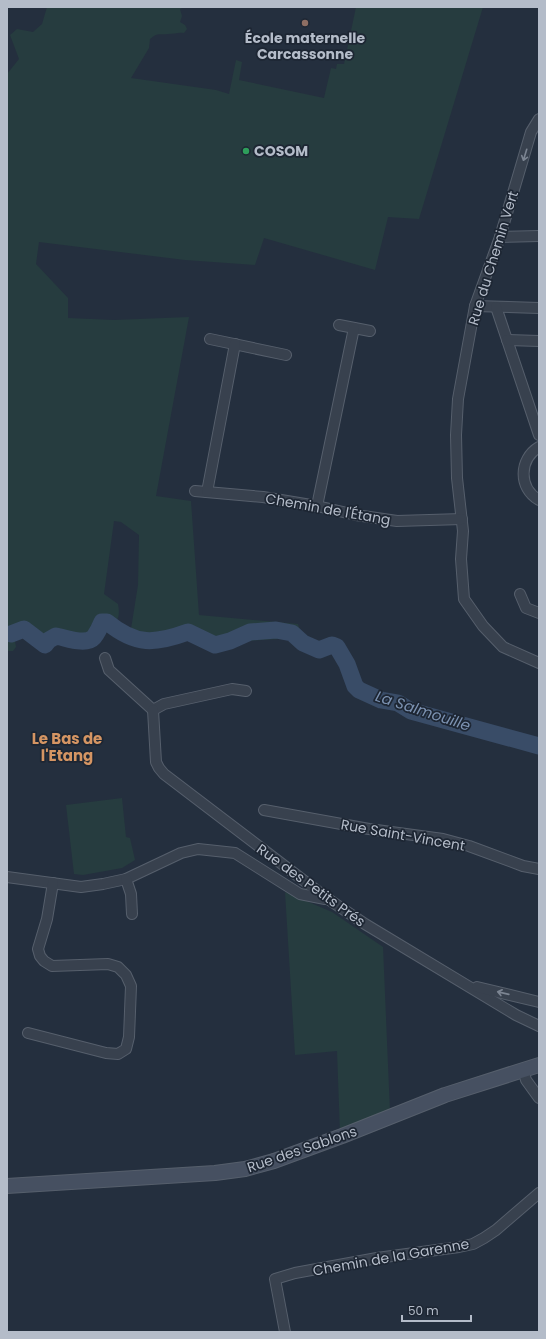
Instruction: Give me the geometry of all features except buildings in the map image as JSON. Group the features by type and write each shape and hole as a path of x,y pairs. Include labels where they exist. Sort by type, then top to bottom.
{"street":[{"name":"Rue du Chemin Vert","path":"539,119 532,132 500,237 475,306 458,399 456,435 457,478 463,531 461,559 464,599 483,626 503,647 539,663"},
{"path":"500,237 539,236"},
{"path":"475,306 539,308"},
{"path":"496,307 539,435"},
{"path":"339,325 370,331"},
{"path":"317,506 354,328"},
{"path":"210,339 286,355"},
{"path":"507,340 539,342"},
{"path":"208,492 235,344"},
{"path":"539,447 534,450 527,459 524,469 524,479 527,489 539,500"},
{"name":"Chemin de l'Étang","path":"195,491 263,497 397,521 462,520"},
{"path":"520,594 526,608 539,613"},
{"path":"105,658 109,670 153,710 164,704 232,689 246,691"},
{"name":"Rue des Petits Prés","path":"153,710 156,762 159,768 202,805 328,899 365,924 516,1015 539,1026"},
{"name":"Rue Saint-Vincent","path":"264,810 369,829 443,839 470,846 523,866 539,869"},
{"path":"7,878 81,887 103,884 126,878 182,853 198,849 235,853 300,894 328,899"},
{"path":"126,878 131,894 132,914"},
{"path":"28,1033 118,1054 126,1049 129,1036 131,986 126,975 118,967 108,964 52,966 44,961 40,956 38,949 47,919 53,883"},
{"name":"Rue des Petits Prés","path":"467,985 539,1002"},
{"name":"Rue des Sablons","path":"7,1186 215,1173 244,1169 274,1161 320,1145 445,1095 539,1065"},
{"path":"523,1070 526,1080 539,1098"},
{"name":"Chemin de la Garenne","path":"285,1332 275,1279 306,1271 377,1258 473,1244 496,1230 539,1193"}],"green space":[{"path":"47,7 184,7 180,9 182,16 180,22 185,25 187,29 184,33 158,34 150,39 149,48 131,78 216,90 229,94 236,60 242,62 239,80 324,98 331,68 336,69 337,64 344,64 356,7 483,7 419,219 388,217 375,270 264,238 255,265 185,260 39,242 36,264 68,298 68,318 114,320 189,317 156,496 191,501 199,615 298,624 301,634 295,638 230,642 214,647 201,645 189,635 182,634 159,647 151,647 141,643 130,635 138,585 139,535 121,522 114,521 104,594 118,604 119,614 116,622 111,627 100,626 97,643 91,646 56,639 46,644 38,644 20,636 15,641 16,647 13,651 7,651 7,74 19,59 10,35 17,29 33,32 42,24"},
{"path":"122,798 126,837 130,838 135,860 122,868 83,875 74,874 66,805"},
{"path":"285,892 332,912 383,947 390,1111 340,1133 337,1051 295,1055"}],"waterway":[{"name":"La Salmouille","path":"11,634 24,629 45,645 49,640 56,636 76,641 86,641 91,640 94,637 102,622 107,622 117,630 137,639 166,639 188,632 215,645 230,641 250,632 276,630 292,633 303,643 319,650 332,645 337,647 347,664 355,686 359,690 381,700 398,703 411,711 539,746"}],"place":[{"name":"École maternelle Carcassonne","path":"305,23"},
{"name":"COSOM","path":"246,151"}],"district":[{"name":"Le Bas de l'Etang","path":"67,748"}]}
